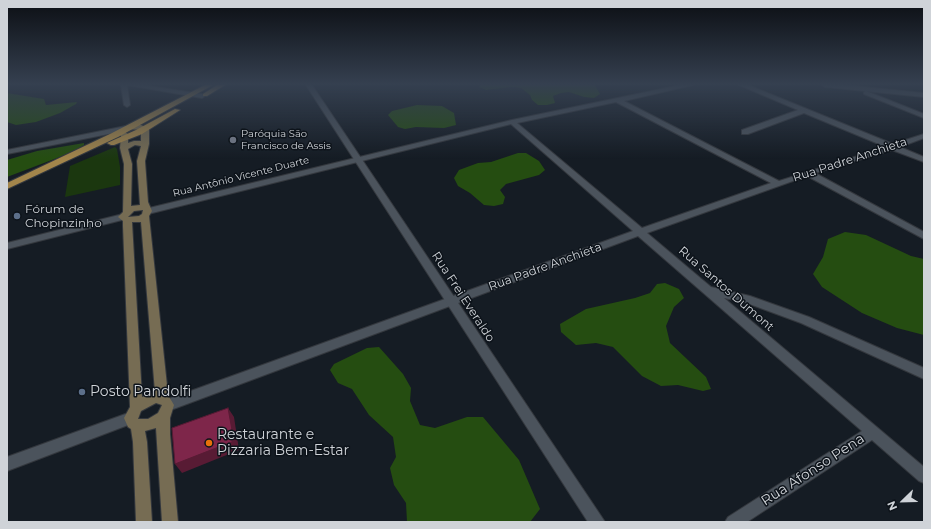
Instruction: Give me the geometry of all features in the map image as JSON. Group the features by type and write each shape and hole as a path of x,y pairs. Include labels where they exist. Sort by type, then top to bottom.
{"main road":[{"path":"131,127 163,110"},
{"path":"7,186 120,134 145,129 178,110"},
{"path":"131,127 141,127 145,129"},
{"path":"145,129 145,144 142,161 160,386 164,407 163,434 170,522"},
{"path":"120,134 128,164 126,216 135,417 140,442 144,522"},
{"path":"124,148 134,143 145,144"},
{"path":"126,216 136,220 146,212"},
{"path":"135,417 149,399 164,407"},
{"path":"135,417 150,425 164,407"}],"street":[{"name":"Rua Frei Everaldo","path":"325,110 597,522"},
{"name":"Rua Antônio Vicente Duarte","path":"146,212 512,122 571,110"},
{"path":"636,110 779,184"},
{"path":"744,132 805,110 924,160"},
{"path":"908,110 924,116"},
{"name":"Rua Santos Dumont","path":"512,122 924,476"},
{"path":"7,152 120,134 131,127"},
{"name":"Rua Padre Anchieta","path":"164,407 640,232 808,173 924,136"},
{"path":"808,173 924,236"},
{"path":"7,246 126,216"},
{"path":"706,289 746,299 805,320 924,374"},
{"path":"7,464 135,417"},
{"name":"Rua Afonso Pena","path":"733,522 872,432"}],"green space":[{"path":"7,110 66,110 36,122 16,125 7,122"},
{"path":"448,110 454,113 456,125 444,128 416,127 405,129 398,127 388,115 392,111"},
{"path":"84,143 84,145 73,152 7,177 7,160 37,151"},
{"path":"115,147 117,149 120,167 120,185 65,197 70,166"},
{"path":"518,153 526,153 539,161 545,170 539,175 506,184 500,190 505,197 503,204 494,206 484,205 470,193 458,186 454,178 459,170 478,163 491,162"},
{"path":"845,232 866,235 911,256 924,259 924,335 897,328 862,313 822,287 813,274 823,257 828,239"},
{"path":"665,283 679,289 684,298 674,307 666,326 670,343 706,377 711,389 703,391 678,385 661,386 642,376 613,347 596,343 576,345 561,332 560,324 586,309 635,298 650,293 657,284"},
{"path":"379,347 403,374 411,388 410,401 420,425 435,428 467,417 483,417 519,460 540,509 530,522 407,522 406,503 394,485 390,468 396,457 393,437 369,415 352,389 338,383 330,370 334,364 367,348"}],"building":[{"name":"Restaurante e Pizzaria Bem-Estar","path":"228,408 234,441 175,464 172,428"}],"place":[{"name":"Paróquia São Francisco de Assis","path":"233,140"},
{"name":"Fórum de Chopinzinho","path":"17,216"},
{"name":"Posto Pandolfi","path":"82,392"},
{"name":"Restaurante e Pizzaria Bem-Estar","path":"209,443"}]}
